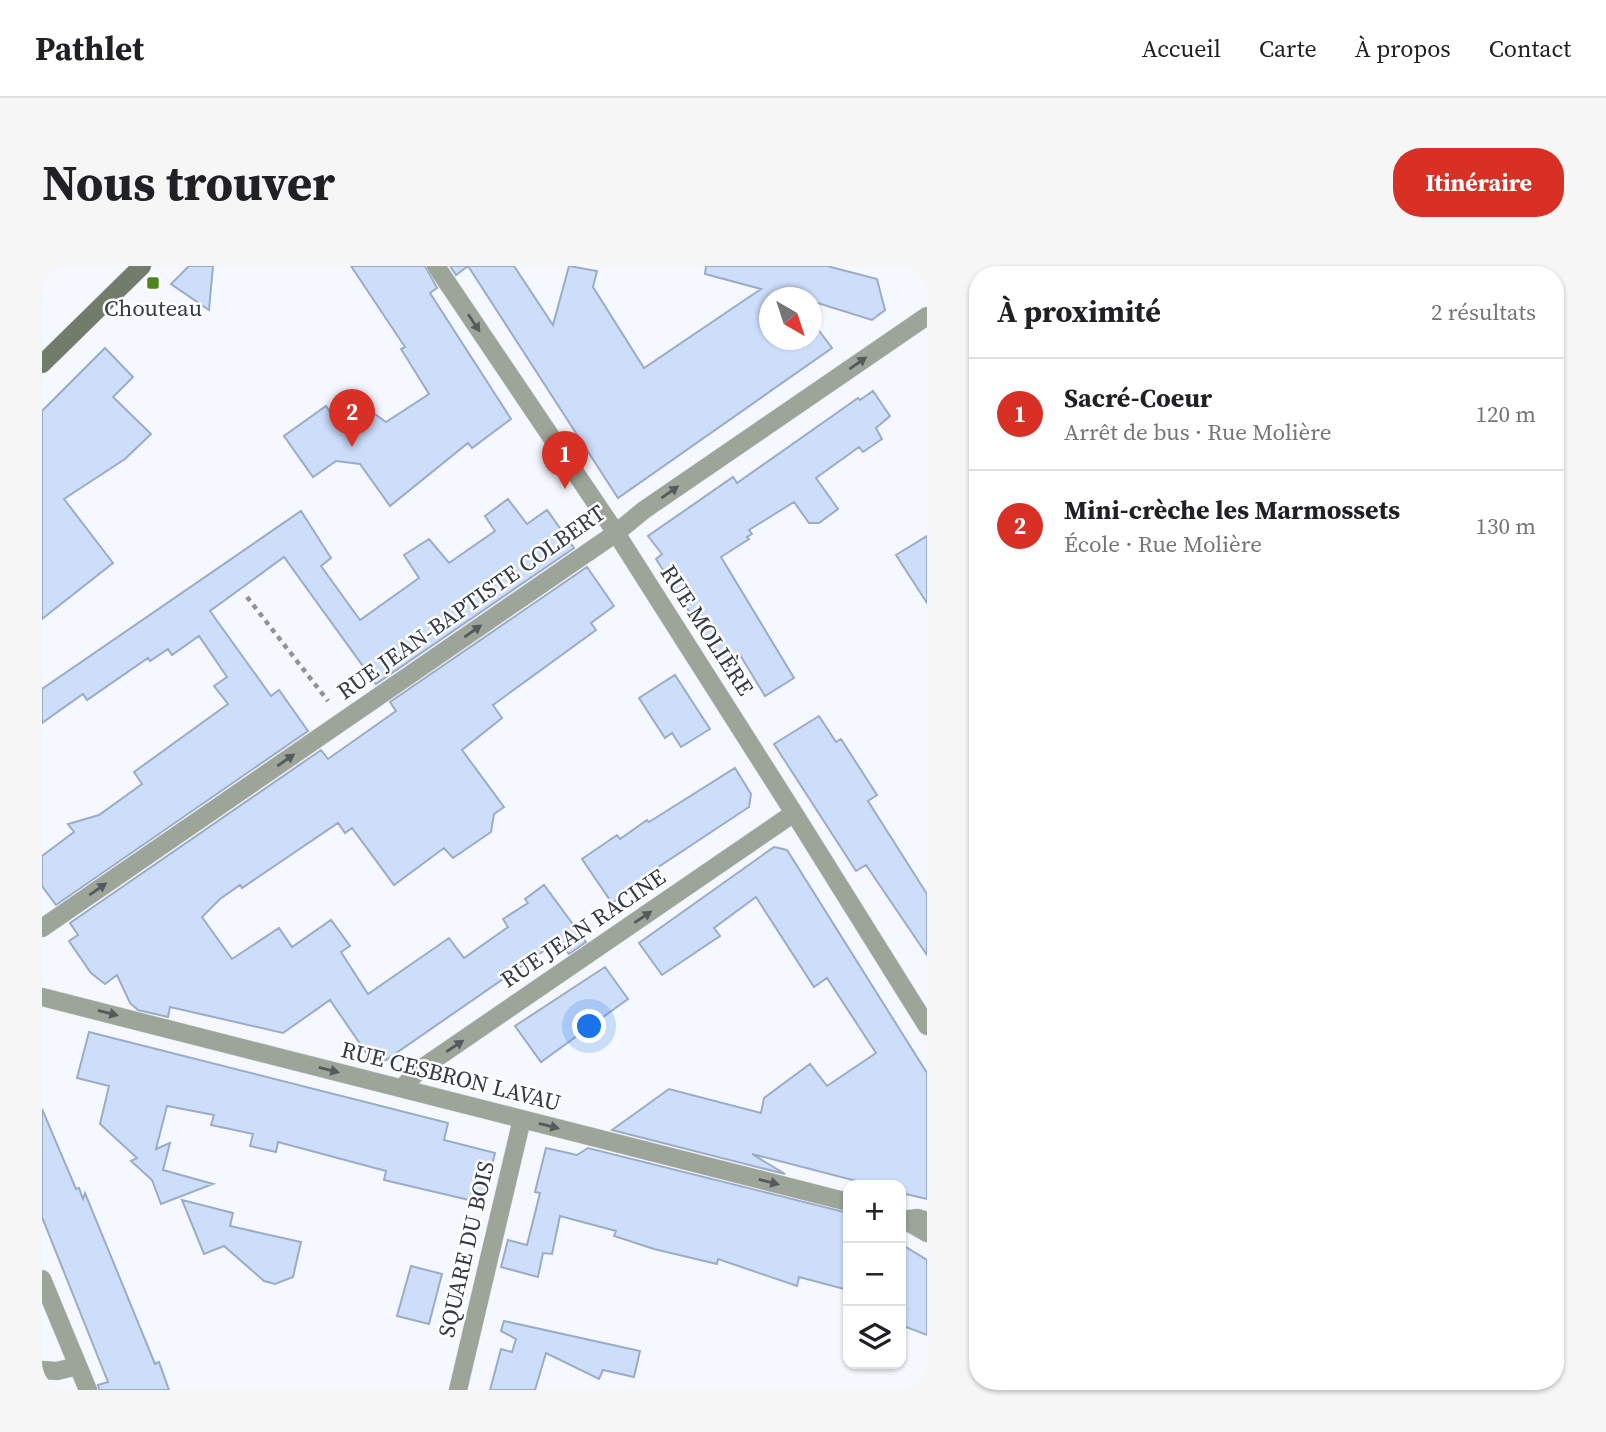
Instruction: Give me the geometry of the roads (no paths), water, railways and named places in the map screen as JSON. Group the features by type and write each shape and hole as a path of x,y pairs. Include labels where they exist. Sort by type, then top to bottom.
{"main road":[{"path":"42,364 142,266"}],"street":[{"name":"RUE MOLIÈRE","path":"436,266 616,533 927,1026"},
{"name":"RUE JEAN-BAPTISTE COLBERT","path":"42,928 927,316"},
{"name":"RUE JEAN RACINE","path":"402,1088 419,1070 794,813"},
{"name":"RUE CESBRON LAVAU","path":"42,996 843,1201"},
{"name":"SQUARE DU BOIS","path":"458,1390 522,1119"},
{"path":"906,1219 927,1221"},
{"path":"906,1221 927,1233"},
{"path":"42,1279 88,1390"},
{"path":"42,1370 57,1371 78,1366"}],"place":[{"name":"Chouteau","path":"153,283"},
{"name":"Mini-crèche les Marmossets","path":"352,447"},
{"name":"Sacré-Coeur","path":"565,489"}]}
